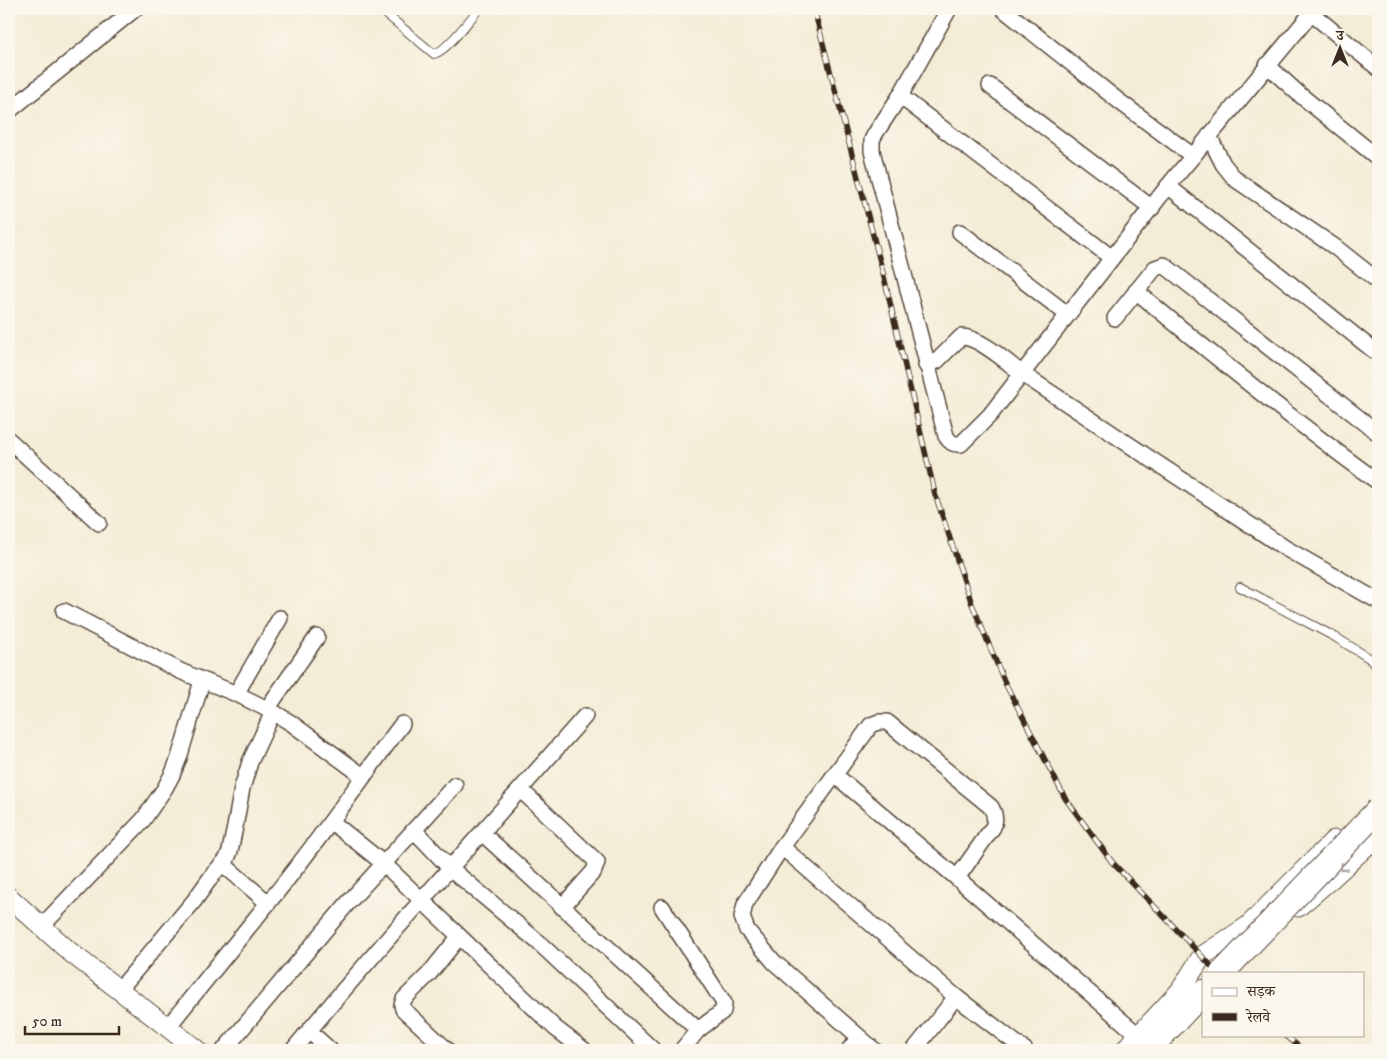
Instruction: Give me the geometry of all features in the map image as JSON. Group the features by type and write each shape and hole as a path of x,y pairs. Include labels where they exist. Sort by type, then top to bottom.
{"main road":[{"path":"1223,972 1378,810"},
{"path":"1136,1045 1202,993"}],"street":[{"path":"9,111 135,9"},
{"path":"948,9 900,96 875,134 872,140 872,151 926,365 946,436 949,442 955,445 962,444 990,415 1168,186 1313,11 1378,68"},
{"path":"1003,9 1120,102 1193,156"},
{"path":"1267,65 1299,94 1378,158"},
{"path":"990,86 1152,208"},
{"path":"900,96 1112,258"},
{"path":"1209,136 1223,164 1235,179 1335,247 1378,281"},
{"path":"1168,186 1378,354"},
{"path":"960,232 1068,314"},
{"path":"1115,318 1155,268 1164,266 1378,433"},
{"path":"1136,291 1227,367 1378,482"},
{"path":"926,365 937,361 961,337 967,337 982,344 1021,373 1285,548 1378,601"},
{"path":"9,440 98,524"},
{"path":"64,611 145,654 270,710 291,723 363,776"},
{"path":"236,694 280,618"},
{"path":"120,990 194,901 230,851 242,788 270,710 317,637"},
{"path":"42,926 144,820 165,788 179,758 202,681"},
{"path":"293,1050 420,900 586,716"},
{"path":"874,1050 774,962 746,930 742,917 745,904 782,847 871,725 879,722 887,722 991,807 995,816 993,827 957,878"},
{"path":"167,1028 332,822 363,776 402,724"},
{"path":"836,775 957,878 1136,1045 1180,991 1202,956 1248,926 1378,796"},
{"path":"224,1050 383,863 454,786"},
{"path":"521,790 597,862 594,871 562,907"},
{"path":"332,822 383,863 555,1028 584,1050"},
{"path":"414,830 450,868 537,941 653,1050"},
{"path":"482,833 698,1030"},
{"path":"1248,926 1260,928 1283,920 1375,844"},
{"path":"782,847 956,997 1025,1050"},
{"path":"222,864 268,903"},
{"path":"9,897 70,952 197,1050"},
{"path":"662,907 724,1002 723,1012 698,1030 682,1050"},
{"path":"448,1050 427,1033 403,1009 402,1005 404,999 429,974 459,937"},
{"path":"914,1050 956,997"},
{"path":"309,1031 330,1050"},
{"path":"849,1050 859,1038"}],"lane":[{"path":"380,9 434,54 446,47 479,9"},
{"path":"1240,587 1335,637 1369,658 1378,669"}],"railway":[{"path":"814,9 884,277 935,494 972,604 1005,683 1065,798 1112,862 1217,972"},
{"path":"1286,1036 1303,1050"}]}
